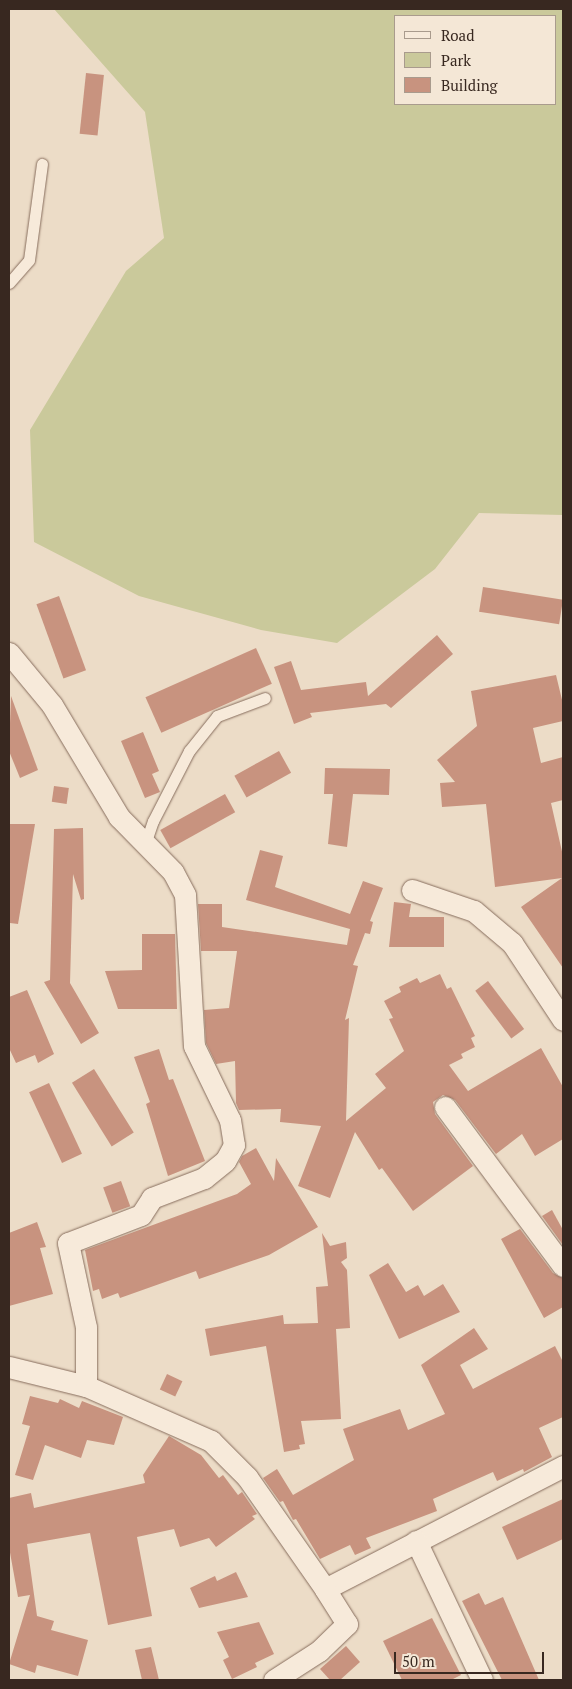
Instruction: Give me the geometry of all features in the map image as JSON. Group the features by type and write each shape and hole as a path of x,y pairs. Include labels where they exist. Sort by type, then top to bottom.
{"street":[{"path":"9,653 52,704 119,817 173,872 185,895 194,1046 230,1120 234,1145 225,1161 204,1178 152,1198 141,1215 68,1243 86,1326 86,1386"},
{"path":"412,890 474,911 512,943 563,1020"},
{"path":"445,1107 563,1266"},
{"path":"9,1367 86,1386 211,1441 247,1477 347,1624 319,1651 274,1680"},
{"path":"325,1589 563,1466"},
{"path":"416,1541 482,1680"}],"lane":[{"path":"9,283 29,260 42,164"},
{"path":"145,844 153,821 189,751 210,724 217,716 265,698"}],"green space":[{"path":"54,9 563,9 563,515 479,513 435,569 337,643 261,630 139,596 34,542 30,430 126,271 164,238 145,112"}],"building":[{"path":"86,73 104,75 98,136 80,134"},
{"path":"483,587 563,600 559,624 479,612"},
{"path":"59,596 86,670 63,678 36,604"},
{"path":"437,635 453,654 391,708 386,704 310,713 312,717 294,724 274,667 291,661 301,690 366,682 368,696"},
{"path":"256,648 272,684 161,733 145,697"},
{"path":"556,675 563,704 563,721 533,728 541,763 563,757 563,800 551,803 563,856 563,968 521,907 562,878 495,887 486,804 442,807 440,783 455,782 437,760 477,726 471,691"},
{"path":"11,696 38,770 20,778 9,751"},
{"path":"143,732 159,771 152,774 160,792 145,798 121,741"},
{"path":"279,751 291,773 247,798 234,776"},
{"path":"325,768 390,769 389,795 353,794 347,847 328,844 333,794 324,794"},
{"path":"54,786 69,788 67,804 52,802"},
{"path":"225,794 235,812 170,848 160,830"},
{"path":"10,824 35,824 18,924 10,923"},
{"path":"83,828 84,899 81,900 73,874 70,983 99,1033 81,1044 44,982 50,980 54,829"},
{"path":"260,850 283,856 275,887 350,914 363,881 383,888 370,921 373,922 370,934 365,933 353,965 358,966 345,1020 349,1018 346,1121 386,1088 375,1074 404,1051 389,1019 393,1018 384,1001 401,992 399,987 417,978 420,983 440,974 447,989 451,987 475,1036 471,1038 475,1047 461,1054 463,1058 449,1065 468,1091 541,1048 563,1087 563,1139 535,1156 522,1134 496,1154 455,1100 443,1095 433,1102 435,1114 473,1166 413,1211 382,1168 379,1170 355,1132 330,1198 298,1186 321,1126 280,1122 281,1109 239,1110 236,1103 235,1061 216,1064 206,1043 204,1010 229,1008 237,951 201,951 198,904 222,904 222,927 347,945 350,929 246,900"},
{"path":"394,902 411,904 409,917 444,917 444,947 389,947"},
{"path":"142,934 175,934 177,1009 118,1009 105,971 142,970"},
{"path":"488,981 524,1029 511,1039 475,991"},
{"path":"27,990 54,1054 38,1063 35,1055 16,1063 9,1048 9,997"},
{"path":"159,1049 169,1080 173,1079 205,1161 168,1176 146,1104 150,1102 134,1057"},
{"path":"94,1069 134,1133 112,1146 72,1083"},
{"path":"49,1083 82,1154 62,1163 29,1092"},
{"path":"256,1148 274,1181 276,1158 318,1227 269,1255 199,1279 196,1271 120,1298 118,1293 102,1299 99,1289 93,1291 85,1250 237,1194 251,1184 239,1162 242,1156"},
{"path":"121,1181 130,1206 112,1213 103,1187"},
{"path":"552,1210 563,1230 563,1245 542,1216"},
{"path":"37,1222 46,1247 40,1248 53,1294 9,1306 9,1233"},
{"path":"520,1229 553,1273 563,1278 563,1307 544,1318 501,1239"},
{"path":"322,1233 330,1246 346,1242 347,1258 341,1262 347,1270 350,1328 336,1329 341,1419 301,1421 305,1444 299,1445 300,1449 284,1452 266,1346 210,1356 205,1329 283,1315 284,1324 318,1323 316,1287 328,1286"},
{"path":"388,1263 406,1292 418,1285 424,1296 443,1284 460,1312 399,1339 369,1275"},
{"path":"474,1328 488,1349 460,1365 473,1389 555,1346 563,1362 563,1417 539,1428 552,1457 524,1472 523,1469 497,1481 493,1472 433,1499 437,1511 366,1538 371,1548 355,1555 350,1545 320,1559 296,1519 293,1520 283,1501 280,1502 263,1478 277,1469 293,1495 354,1460 343,1429 400,1409 408,1430 445,1414 421,1365"},
{"path":"167,1374 182,1381 175,1397 160,1389"},
{"path":"30,1396 58,1403 60,1399 79,1408 82,1401 123,1417 114,1445 87,1440 81,1458 45,1445 33,1480 15,1475 30,1426 22,1424"},
{"path":"169,1436 201,1455 219,1478 223,1475 238,1495 242,1492 257,1514 252,1516 255,1519 216,1547 209,1538 180,1547 174,1529 137,1537 152,1616 108,1625 90,1533 27,1544 37,1616 54,1621 51,1630 88,1640 78,1676 37,1665 35,1673 9,1664 30,1595 18,1597 9,1547 9,1498 31,1493 34,1508 145,1483 143,1475"},
{"path":"563,1499 563,1539 517,1560 502,1527"},
{"path":"236,1572 248,1597 199,1608 190,1588 215,1576 217,1581"},
{"path":"479,1593 485,1605 503,1597 539,1680 502,1680 462,1601"},
{"path":"432,1618 461,1675 451,1680 402,1680 383,1641"},
{"path":"259,1622 274,1654 255,1663 257,1667 232,1679 223,1660 229,1657 217,1632"},
{"path":"346,1646 360,1662 340,1680 330,1680 320,1669"},
{"path":"151,1647 159,1680 142,1680 135,1650"}]}
